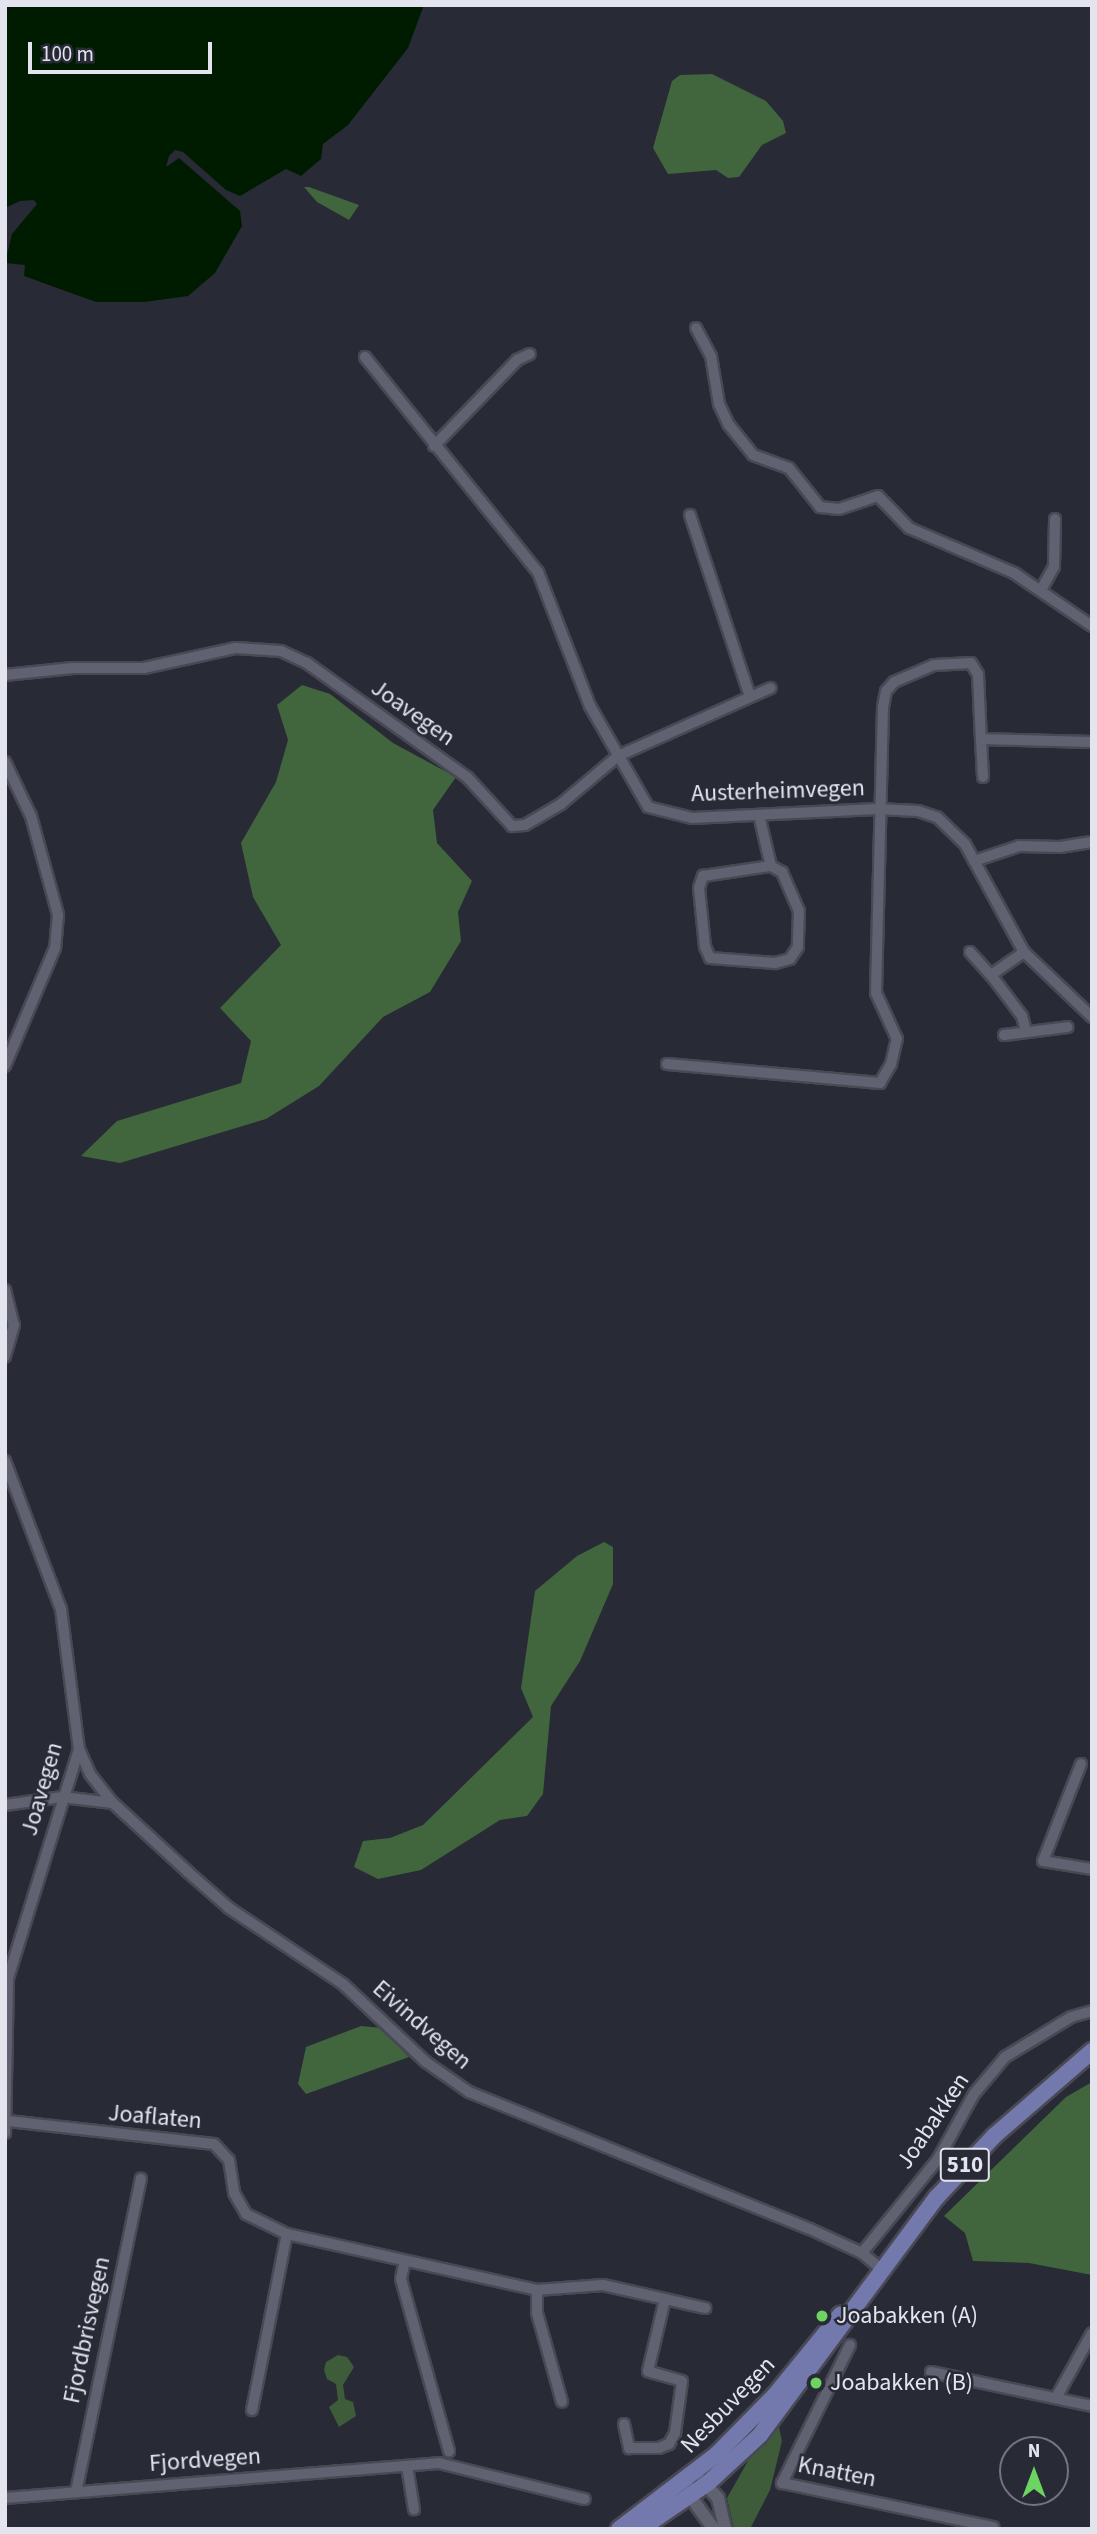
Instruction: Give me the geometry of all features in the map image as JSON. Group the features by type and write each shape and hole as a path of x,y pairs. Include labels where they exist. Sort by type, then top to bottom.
{"main road":[{"name":"Nesbuvegen","path":"619,2529 689,2477 759,2412 830,2332 963,2166 1092,2051"},
{"name":"Nesbuvegen","path":"641,2529 708,2483 786,2406 830,2332"}],"street":[{"path":"696,328 711,356 719,404 753,455 789,468 820,507 839,509 878,496 909,528 965,551 1041,590 1092,626"},
{"path":"434,446 517,360 530,354"},
{"name":"Austerheimvegen","path":"365,357 538,572 590,706 648,807 692,818 877,809 918,811 937,817 952,828 974,861 1024,952 1092,1017"},
{"path":"690,515 750,696"},
{"path":"1041,590 1054,567 1055,519"},
{"name":"Joavegen","path":"5,675 73,668 144,668 236,648 281,651 307,663 467,777 512,826 525,825 561,804 618,757 771,688"},
{"path":"667,1064 880,1083 891,1064 897,1039 876,993 877,809 883,707 894,682 934,665 971,663 979,680 983,777"},
{"path":"981,739 1092,742"},
{"path":"5,762 31,816 58,915 55,948 5,1066"},
{"path":"759,815 772,866 782,872 799,911 798,947 790,959 775,963 710,958 705,947 699,888 703,876 772,866"},
{"path":"974,861 1019,846 1060,847 1092,842"},
{"path":"991,975 1024,952"},
{"path":"970,953 991,975 1022,1016 1026,1031"},
{"path":"1004,1035 1068,1027"},
{"path":"5,1290 14,1325 5,1357"},
{"name":"Joavegen","path":"5,1461 61,1609 79,1749 8,1978 8,2121 5,2133"},
{"name":"Eivindvegen","path":"79,1749 90,1774 113,1803 229,1908 343,1984 426,2062 469,2092 862,2253 881,2269"},
{"path":"1081,1764 1043,1861 1092,1869"},
{"path":"5,1805 62,1797 113,1803"},
{"name":"Joabakken","path":"862,2253 939,2159 974,2094 1006,2057 1071,2017 1092,2011"},
{"name":"Joaflaten","path":"8,2121 214,2144 229,2160 234,2193 246,2214 287,2234 537,2290 595,2285 705,2308"},
{"name":"Fjordbrisvegen","path":"76,2491 141,2179"},
{"path":"252,2410 287,2234"},
{"path":"405,2261 401,2279 449,2451"},
{"path":"537,2290 537,2313 562,2402"},
{"path":"624,2424 629,2448 659,2448 675,2433 682,2381 648,2371 665,2299"},
{"name":"Knatten","path":"830,2332 853,2347 782,2483 993,2527"},
{"path":"1056,2398 1092,2333"},
{"path":"931,2372 1092,2406"},
{"name":"Fjordvegen","path":"5,2498 448,2464 584,2499"},
{"path":"407,2466 414,2509"},
{"path":"714,2529 690,2496 689,2477 708,2483 725,2529"}],"shaded area":[{"path":"5,5 424,5 408,48 348,125 323,144 321,159 301,176 286,169 240,196 226,190 183,152 175,150 169,156 166,167 179,158 240,211 242,226 215,273 188,296 144,302 96,302 24,276 25,265 5,263 12,234 37,204 34,200 20,201 5,208"},
{"path":"712,74 766,101 783,121 786,133 762,145 739,177 728,178 716,170 668,174 653,148 672,81 680,75"},
{"path":"304,187 359,205 349,220 317,202"},
{"path":"302,685 330,694 393,743 456,777 433,810 437,843 472,881 458,912 461,941 430,992 383,1017 319,1086 266,1119 120,1163 81,1156 117,1121 241,1083 251,1041 220,1008 281,945 253,897 241,843 276,782 288,740 277,705"},
{"path":"604,1542 613,1547 613,1584 580,1661 551,1706 543,1794 527,1816 500,1820 421,1870 378,1879 354,1867 363,1841 390,1838 423,1825 533,1717 521,1688 535,1591 577,1556"},
{"path":"361,2026 382,2028 409,2057 306,2094 298,2084 306,2047"},
{"path":"1092,2082 1092,2275 1029,2263 973,2261 965,2233 944,2216 1066,2097"},
{"path":"338,2355 347,2357 354,2367 343,2385 345,2399 353,2402 356,2416 339,2427 329,2407 338,2400 336,2384 327,2379 324,2370 326,2362"},
{"path":"778,2423 782,2441 770,2490 750,2529 734,2529 727,2498 753,2452"}],"place":[{"name":"Joabakken (A)","path":"822,2316"},
{"name":"Joabakken (B)","path":"816,2383"}]}
